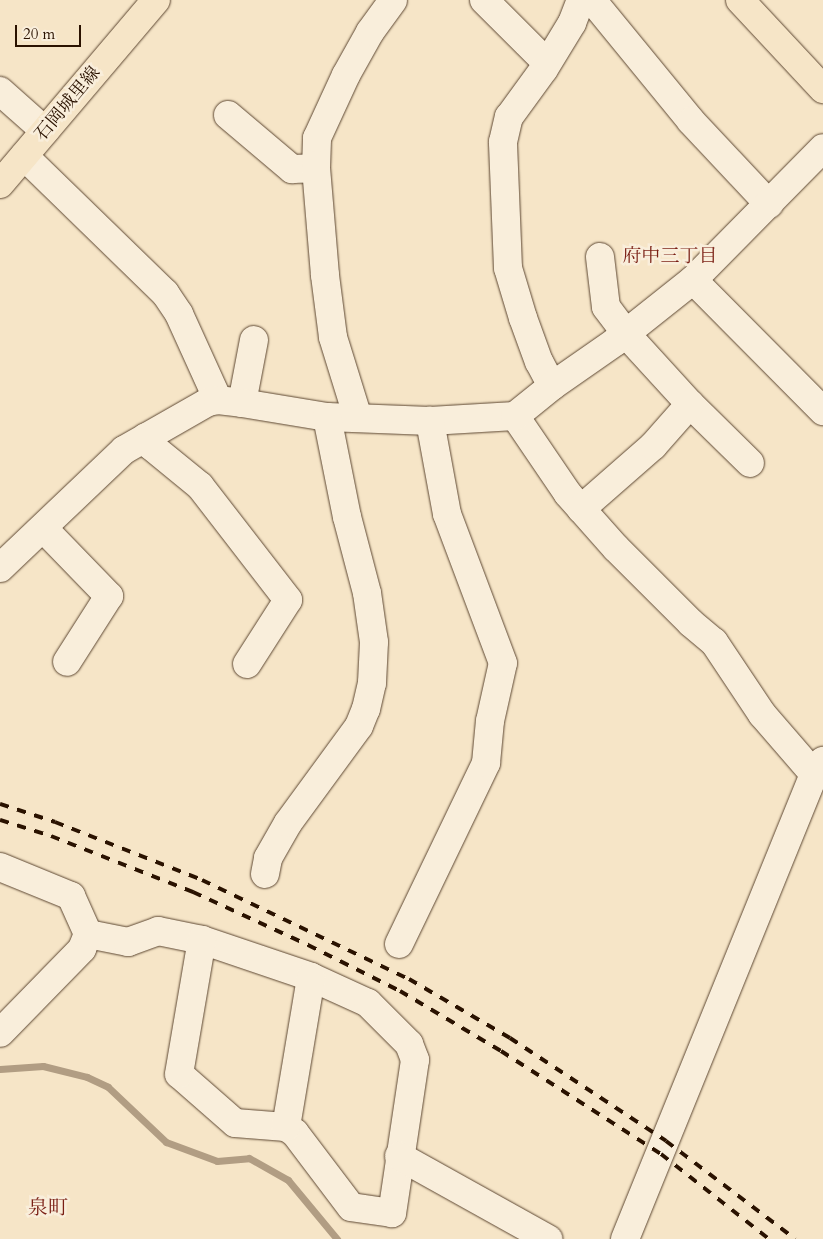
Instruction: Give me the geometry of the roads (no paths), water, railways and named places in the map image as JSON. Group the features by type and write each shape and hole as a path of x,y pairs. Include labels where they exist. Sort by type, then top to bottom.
{"main road":[{"name":"石岡城里線","path":"0,184 156,0"},
{"path":"740,0 823,89"}],"street":[{"path":"358,418 333,336 325,275 316,168 317,138 329,109 370,32 393,0"},
{"path":"484,0 546,62"},
{"path":"552,386 539,362 508,268 502,142 509,117 544,69 546,62 572,23 581,0"},
{"path":"592,0 691,121 769,204"},
{"path":"0,91 44,131"},
{"path":"228,115 292,169 316,168"},
{"path":"0,568 124,450 208,402 230,401 327,417 430,421 515,416 552,386 626,334 693,280 823,148"},
{"path":"24,156 165,293 230,401"},
{"path":"600,257 606,307 626,334 690,404 750,463"},
{"path":"693,280 823,411"},
{"path":"230,401 254,340"},
{"path":"581,509 653,446 690,404"},
{"path":"515,416 568,494 581,509 616,548 691,623 714,642 762,714 817,782 625,1239"},
{"path":"265,874 268,858 288,823 359,726 366,709 372,683 374,642 367,593 347,517 327,417"},
{"path":"399,944 486,763 490,722 503,663 448,514 430,421"},
{"path":"146,437 151,446 200,486 288,600 247,664"},
{"path":"42,528 109,596 67,662"},
{"path":"0,868 71,896 88,934 82,949 0,1034"},
{"path":"88,934 128,942 158,931 202,940 311,977 368,1004 409,1044 415,1060 399,1156 392,1213 351,1207 295,1133 286,1127 235,1123 179,1074 202,940"},
{"path":"286,1127 311,977"},
{"path":"399,1156 548,1239"}],"waterway":[{"path":"0,1069 43,1066 87,1077 108,1087 166,1142 217,1161 249,1158 288,1180 337,1239"}],"railway":[{"path":"0,804 55,822 202,880 409,979 510,1038 666,1141 795,1239"},
{"path":"0,820 51,836 193,892 308,945 400,991 501,1051 661,1154 769,1239"}],"district":[{"name":"府中三丁目","path":"670,257"},
{"name":"泉町","path":"48,1207"}]}
